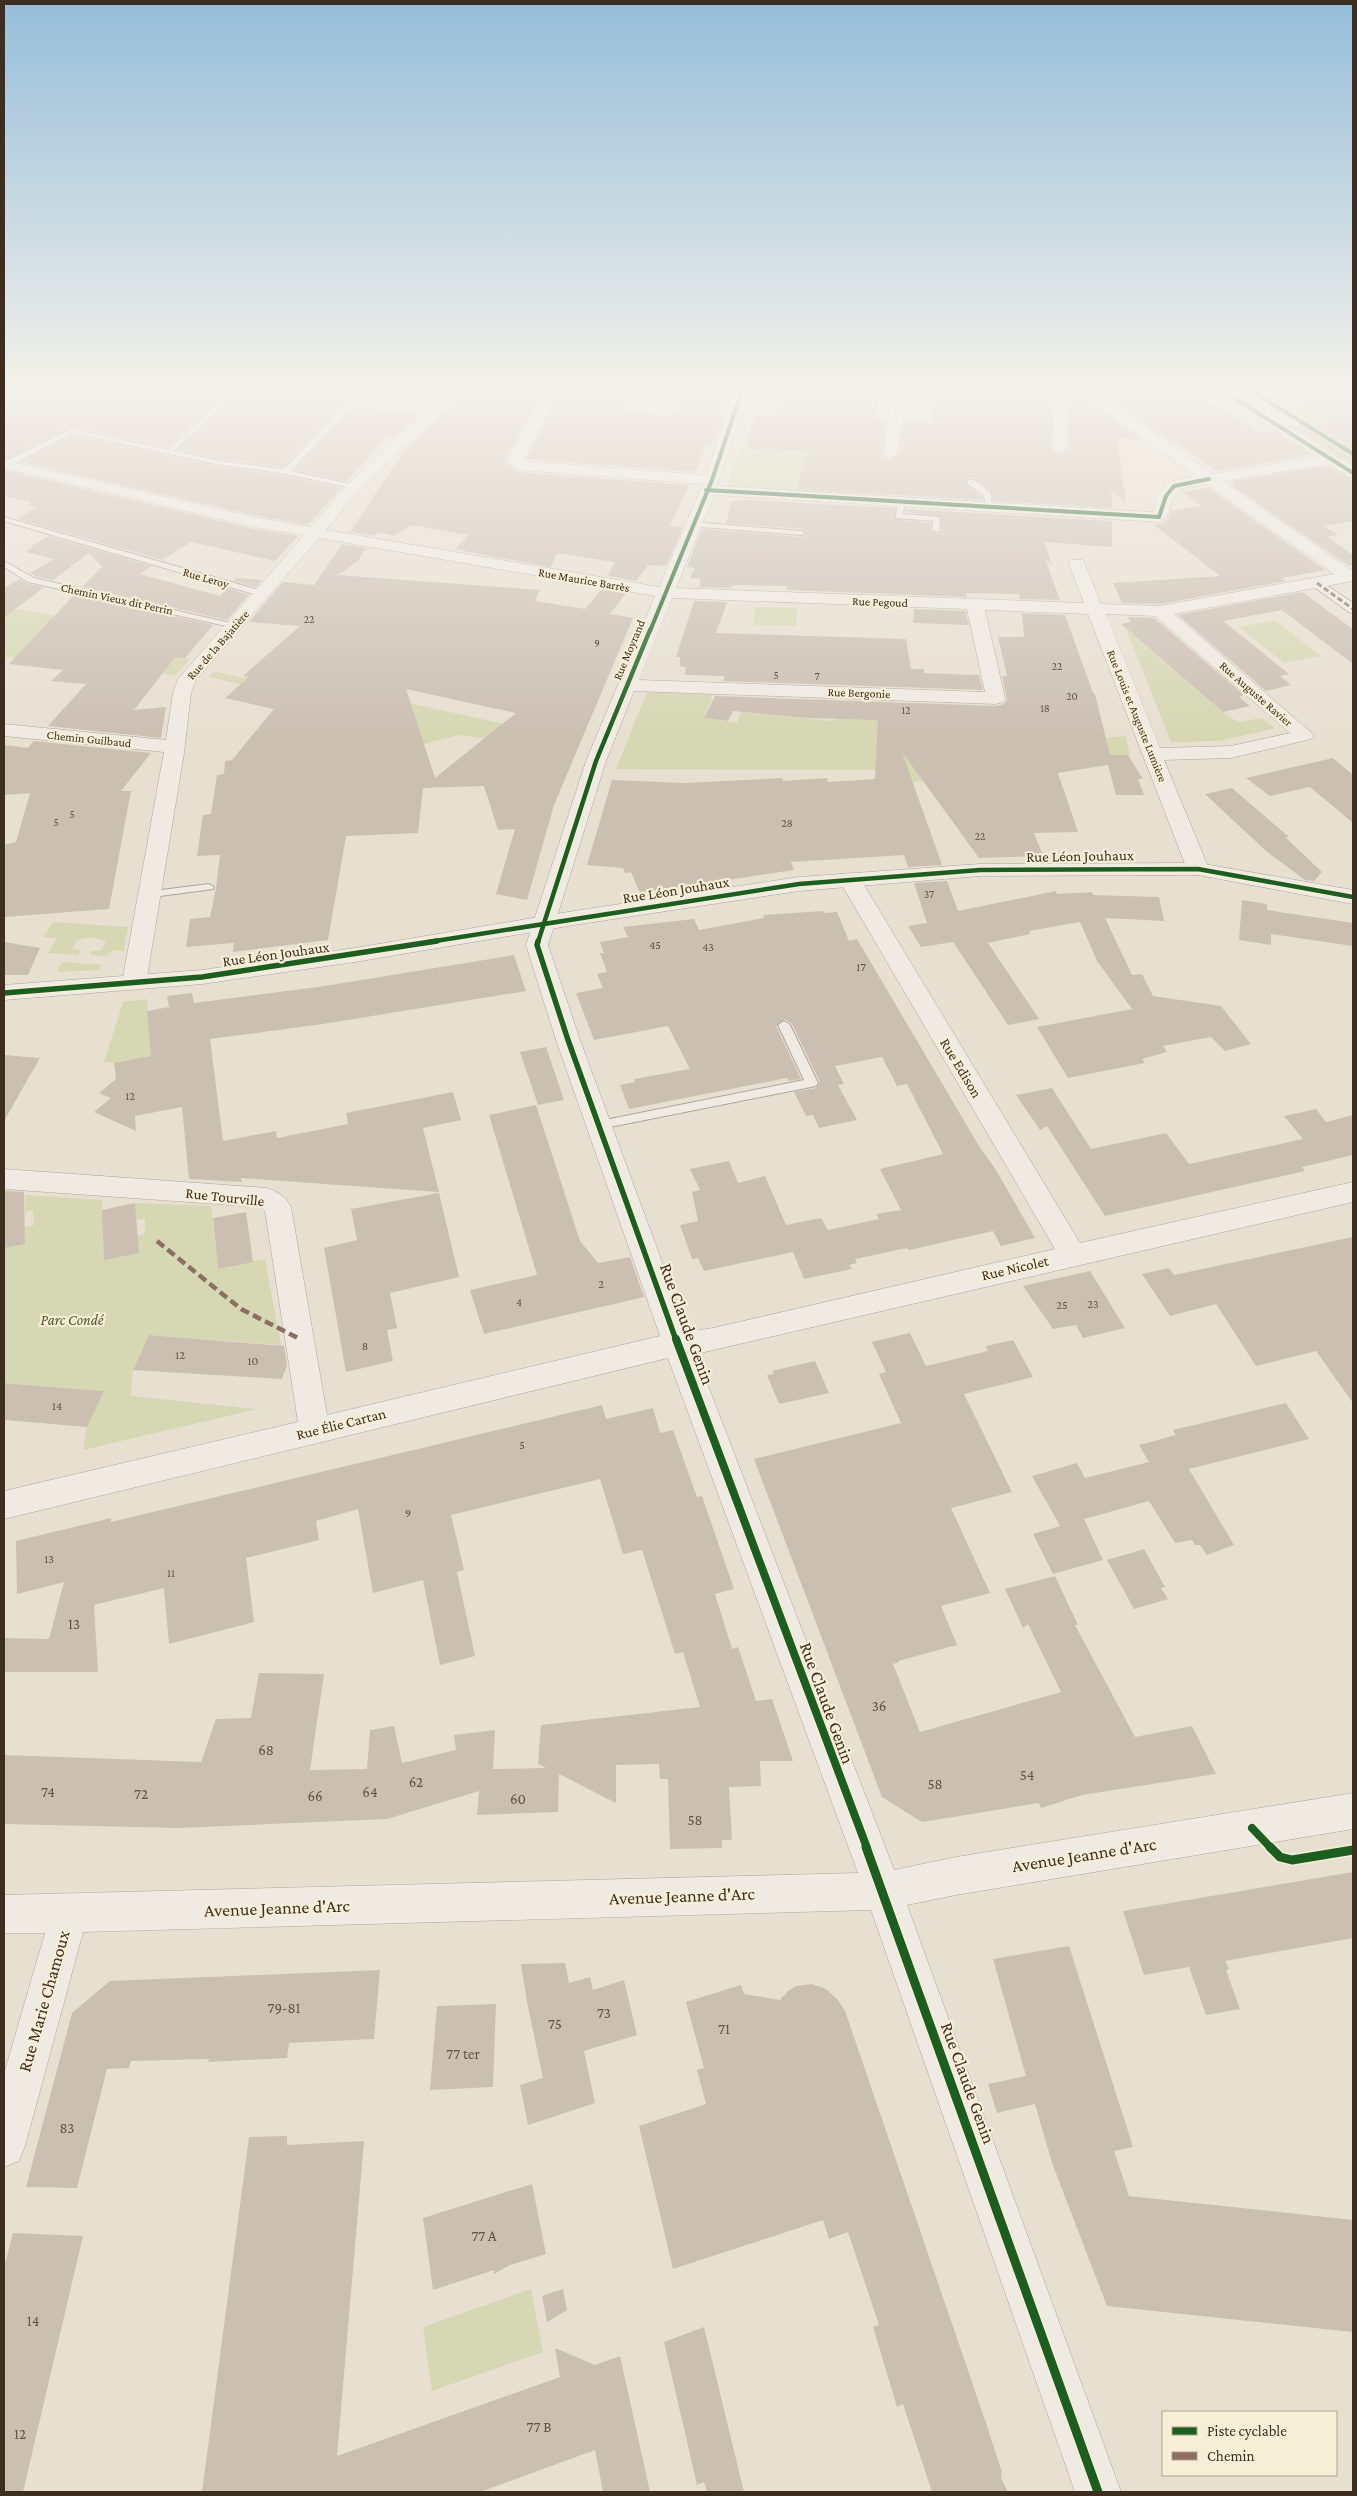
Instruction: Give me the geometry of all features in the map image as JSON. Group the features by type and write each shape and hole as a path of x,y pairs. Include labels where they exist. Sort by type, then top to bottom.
{"street":[{"name":"Rue Maurice Barrès","path":"175,503 254,522 314,533 665,593"},
{"name":"Rue de la Bajatière","path":"134,983 147,894 182,693 187,679 263,594 339,503"},
{"name":"Rue Moyrand","path":"543,924 551,908 571,836 596,761 701,503"},
{"path":"926,503 1159,517 1163,503"},
{"path":"1244,503 1351,577"},
{"name":"Rue Louis et Auguste Lumière","path":"1077,564 1198,869"},
{"path":"1095,609 1160,611 1351,577"},
{"path":"1317,583 1353,609"},
{"name":"Rue Pegoud","path":"665,593 1095,609"},
{"name":"Rue Bergonie","path":"627,685 996,698 975,605"},
{"name":"Rue Auguste Ravier","path":"1152,754 1231,752 1304,735 1160,611"},
{"name":"Chemin Guilbaud","path":"4,730 174,747"},
{"name":"Rue Léon Jouhaux","path":"4,993 202,977 356,956 776,887 850,880 1001,870 1198,869 1353,897"},
{"name":"Rue Edison","path":"850,880 1073,1255"},
{"name":"Rue Claude Genin","path":"543,924 537,945 568,1040 678,1345 883,1891 1098,2492"},
{"name":"Rue Tourville","path":"4,1179 267,1198 278,1207 314,1430"},
{"name":"Rue Nicolet","path":"678,1345 713,1340 1073,1255 1353,1192"},
{"name":"Rue Élie Cartan","path":"4,1505 652,1349 678,1345"},
{"name":"Avenue Jeanne d'Arc","path":"4,1914 69,1914 883,1891 965,1874 1353,1811"},
{"name":"Rue Marie Chamoux","path":"4,2146 69,1914"}],"lane":[{"path":"900,503 899,516 937,519 936,530"},
{"name":"Rue Leroy","path":"4,519 263,594"},
{"path":"692,524 801,533"},
{"name":"Chemin Vieux dit Perrin","path":"4,564 30,580 235,625"},
{"path":"147,894 209,887"},
{"path":"600,1125 812,1083 784,1025"}],"green space":[{"path":"755,607 797,608 796,626 754,625"},
{"path":"17,609 52,615 159,621 185,658 190,659 175,676 115,661 4,657 4,618"},
{"path":"1275,620 1321,656 1284,663 1239,627"},
{"path":"1126,629 1229,717 1239,722 1261,718 1275,728 1219,741 1171,742"},
{"path":"213,671 243,678 245,676 368,704 377,696 509,725 502,741 459,735 424,744 281,695 209,677"},
{"path":"648,689 714,692 704,718 737,723 741,712 834,721 834,716 1105,738 1126,736 1130,755 1096,755 1041,778 908,782 889,770 616,769"},
{"path":"53,922 128,927 124,951 112,950 107,956 90,955 92,951 100,951 106,941 91,937 78,940 72,949 81,950 78,955 48,953 57,938 43,937"},
{"path":"62,962 102,965 99,970 57,972"},
{"path":"147,999 151,1056 115,1063 104,1062 123,1002"},
{"name":"Parc Condé","path":"25,1195 102,1200 104,1259 137,1236 145,1234 145,1219 136,1220 135,1203 211,1206 218,1268 265,1259 281,1345 149,1335 133,1370 131,1396 257,1409 83,1450 87,1427 103,1391 4,1383 4,1248 25,1244 25,1227 34,1225 33,1210 25,1212"},
{"path":"531,2289 543,2352 432,2391 423,2327"}],"building":[{"path":"146,503 254,529 298,536 275,561 191,542 162,560 18,519 37,507 27,505"},
{"path":"203,503 327,503 308,525"},
{"path":"369,503 680,503 670,526 683,527 666,566 648,565 636,581 608,576 614,562 557,553 551,567 489,556 455,549 469,535 411,525 394,536 377,532 375,536 350,532"},
{"path":"731,503 811,503 895,508 895,519 931,523 930,531 938,534 941,532 941,516 905,512 906,509 1112,521 1112,547 1044,542 1052,565 1045,559 1060,600 1020,599 1019,594 966,593 967,597 787,590 787,586 733,585 732,588 699,587 701,579 690,578 695,568 687,567 702,529 801,537 807,534 801,529 726,523"},
{"path":"1035,503 1112,503 1112,508"},
{"path":"1198,503 1230,503 1325,570 1282,578 1286,581 1160,604 1122,603 1113,583 1220,576 1153,524 1160,524 1168,519 1171,511 1201,506"},
{"path":"1258,503 1353,503 1353,521 1324,526 1338,535 1327,537 1353,555 1353,565 1348,565"},
{"path":"49,536 152,566 140,574 220,596 227,588 249,595 227,620 82,587 102,567 89,553 73,565 70,564 72,566 53,580 35,576 30,573 54,559 26,552 33,547 31,546"},
{"path":"342,544 366,548 358,561 338,575 540,590 535,601 585,609 602,589 626,593 610,614 633,618 554,805 527,900 496,894 515,829 498,830 484,786 423,788 418,833 346,836 328,940 233,952 234,943 186,947 190,919 210,917 216,888 220,855 197,856 203,815 211,814 217,775 224,774 225,761 232,760 274,709 225,698 249,677 243,676 300,626 249,622 283,582 314,585","holes":["406,689 516,713 435,778"]},
{"path":"237,578 262,580 256,587 234,581"},
{"path":"20,579 28,584 44,587 4,618 4,588"},
{"path":"1302,592 1353,629 1353,664 1282,610 1223,621 1289,674 1280,676 1291,685 1266,691 1178,615"},
{"path":"75,594 213,625 185,658 177,657 173,660 134,710 166,707 161,738 48,726 86,684 51,681 63,670 9,664"},
{"path":"694,601 727,602 716,633 906,639 911,669 924,669 924,673 979,675 983,690 723,681 725,676 685,675 686,667 680,666 680,657 676,657"},
{"path":"914,609 965,611 969,625 913,623"},
{"path":"1022,613 1065,615 1093,693 1095,694 1110,755 1128,755 1143,779 1138,779 1144,795 1116,795 1108,765 1058,773 1078,832 1034,833 1043,856 979,858 902,752 942,865 908,867 904,855 791,862 794,870 640,893 631,872 625,873 623,868 587,865 612,780 685,783 782,778 783,781 827,778 828,782 875,779 878,720 806,718 733,711 728,721 704,718 715,696 997,706 1004,704 1007,699 1002,676 1007,676 998,637 1024,637"},
{"path":"1128,617 1154,618 1244,695 1239,697 1250,706 1223,712 1121,624 1131,622"},
{"path":"34,741 151,753 121,791 131,791 109,909 4,917 4,845 16,842 30,793 4,795 4,745 28,748"},
{"path":"1333,758 1353,775 1353,823 1310,787 1270,796 1246,778"},
{"path":"1232,788 1289,837 1285,837 1322,872 1314,881 1305,880 1266,851 1205,794"},
{"path":"947,881 958,911 1056,891 1057,894 1092,892 1093,895 1159,897 1164,921 1105,918 1132,975 1142,974 1153,996 1221,1006 1251,1044 1225,1051 1211,1037 1163,1046 1167,1052 1142,1059 1145,1063 1068,1078 1037,1027 1132,1009 1097,961 1080,922 1029,931 1030,934 988,943 1039,1019 1008,1025 953,942 921,947 908,926 927,923 914,883"},
{"path":"1242,900 1267,904 1267,910 1353,923 1353,946 1271,934 1271,945 1239,940"},
{"path":"823,911 824,913 837,912 849,941 857,939 1035,1238 1001,1246 993,1231 909,1250 907,1248 855,1259 857,1263 849,1265 852,1269 804,1279 793,1252 704,1271 698,1258 692,1259 680,1225 698,1221 692,1192 700,1190 690,1169 729,1161 738,1183 765,1176 786,1225 821,1218 828,1230 879,1219 876,1214 901,1210 880,1169 943,1154 907,1084 897,1086 882,1057 835,1066 844,1084 838,1085 857,1120 819,1128 813,1115 806,1116 794,1092 816,1088 820,1082 792,1024 785,1019 776,1026 801,1079 789,1081 787,1078 629,1109 620,1085 635,1082 634,1079 690,1069 668,1026 594,1040 576,993 603,988 597,974 607,972 600,953 604,953 600,942 628,937 623,927 694,919 699,930 764,918 763,915"},
{"path":"4,942 40,948 28,975 4,975"},
{"path":"514,955 526,991 323,1024 210,1039 223,1141 276,1131 277,1138 348,1124 346,1113 453,1092 461,1120 423,1128 439,1192 241,1178 242,1182 189,1179 182,1107 135,1116 136,1131 94,1112 111,1098 99,1093 116,1079 114,1063 151,1056 147,1011 169,1007 167,996 192,993 194,1003 325,986"},
{"path":"546,1047 564,1100 538,1105 520,1052"},
{"path":"4,1055 40,1058 4,1121"},
{"path":"1052,1088 1091,1149 1166,1133 1189,1164 1303,1139 1284,1116 1316,1109 1326,1122 1353,1115 1353,1155 1302,1167 1305,1171 1105,1216 1047,1126 1040,1130 1016,1095"},
{"path":"536,1105 580,1241 598,1263 630,1257 644,1297 484,1334 470,1290 537,1275 489,1115"},
{"path":"4,1191 24,1192 25,1244 4,1248"},
{"path":"439,1193 459,1277 390,1293 397,1328 387,1330 393,1361 346,1372 324,1248 357,1240 351,1209"},
{"path":"135,1203 139,1253 104,1260 102,1210"},
{"path":"246,1212 253,1262 218,1269 213,1218"},
{"path":"1353,1237 1353,1403 1316,1351 1256,1366 1216,1304 1170,1316 1142,1274 1169,1268 1174,1275"},
{"path":"1090,1271 1125,1328 1083,1338 1076,1325 1053,1329 1023,1286"},
{"path":"910,1333 926,1366 988,1351 986,1346 1013,1340 1033,1377 964,1394 1012,1492 951,1508 990,1593 941,1606 957,1645 893,1664 920,1732 1061,1692 1028,1624 1023,1628 1005,1589 1055,1576 1078,1625 1075,1625 1135,1737 1192,1726 1216,1774 1082,1795 1041,1808 1039,1803 922,1822 882,1797 754,1459 901,1423 879,1374 886,1372 872,1342"},
{"path":"149,1335 284,1346 287,1365 282,1379 133,1370"},
{"path":"815,1361 829,1393 779,1404 767,1375 774,1374 772,1371"},
{"path":"4,1383 104,1391 87,1427 4,1420"},
{"path":"1286,1403 1309,1439 1189,1469 1234,1545 1207,1555 1200,1545 1195,1545 1192,1540 1175,1543 1149,1501 1084,1519 1103,1560 1053,1574 1033,1534 1060,1526 1032,1476 1077,1463 1085,1478 1149,1462 1139,1445 1176,1435 1173,1430"},
{"path":"602,1405 606,1419 653,1408 660,1433 673,1430 697,1497 702,1496 734,1589 715,1594 732,1649 738,1647 756,1701 772,1699 793,1761 760,1761 761,1786 729,1787 732,1840 722,1840 722,1848 670,1849 668,1779 660,1779 659,1764 616,1765 616,1803 559,1774 558,1812 477,1815 479,1791 387,1819 178,1828 4,1824 4,1755 201,1762 216,1719 251,1718 259,1673 324,1674 310,1770 367,1769 370,1730 394,1726 402,1763 456,1750 454,1735 495,1730 493,1769 546,1768 538,1764 541,1725 700,1707 683,1652 675,1654 642,1550 623,1554 600,1479 451,1515 464,1570 457,1572 475,1656 440,1665 423,1580 373,1593 358,1509 316,1521 319,1540 246,1558 254,1622 169,1644 164,1588 94,1605 98,1672 4,1672 4,1638 49,1639 64,1582 17,1594 16,1541 111,1518 111,1522"},
{"path":"1144,1549 1165,1587 1161,1588 1168,1599 1134,1609 1107,1560"},
{"path":"1353,1872 1353,1938 1225,1961 1229,1969 1226,1970 1240,2009 1206,2015 1189,1967 1144,1975 1123,1911"},
{"path":"1069,1946 1133,2147 1114,2151 1129,2196 1353,2220 1353,2332 1107,2306 1052,2163 1035,2104 997,2113 988,2084 1026,2076 993,1959"},
{"path":"565,1963 569,1983 590,1977 593,1990 624,1980 637,2035 584,2051 595,2103 528,2125 520,2085 543,2078 521,1964"},
{"path":"380,1970 374,2039 289,2043 287,2058 208,2062 209,2059 131,2061 129,2068 107,2069 77,2188 26,2187 72,2013 110,1981"},
{"path":"812,1984 826,1989 838,2000 845,2011 987,2426 1002,2472 1001,2478 1008,2492 932,2492 903,2404 897,2407 873,2327 879,2325 848,2232 829,2239 823,2220 673,2269 639,2126 706,2104 697,2070 704,2068 686,2002 741,1985 744,1994 780,2000 788,1991 796,1986"},
{"path":"496,2004 493,2087 430,2090 437,2006"},
{"path":"287,2136 287,2145 364,2141 337,2456 560,2377 555,2348 595,2365 620,2356 650,2492 603,2492 595,2450 480,2492 202,2492 249,2137"},
{"path":"532,2184 546,2254 510,2265 494,2274 494,2270 433,2290 423,2218"},
{"path":"13,2233 83,2236 23,2492 4,2492 4,2268"},
{"path":"563,2289 567,2310 547,2322 542,2296"},
{"path":"704,2327 744,2492 707,2492 704,2482 697,2485 664,2342"}],"marked path":[{"path":"1317,583 1353,609"},
{"path":"157,1241 241,1309 298,1338"}],"cycle path":[{"path":"702,503 596,761 571,836 551,907 537,945 568,1040 678,1345 883,1891 1098,2492"},
{"path":"932,503 1159,517 1164,503"},
{"path":"4,993 202,977 355,955 574,918 799,884 980,870 1198,869 1353,897"},
{"path":"1252,1828 1280,1857 1292,1860 1353,1850"}]}
